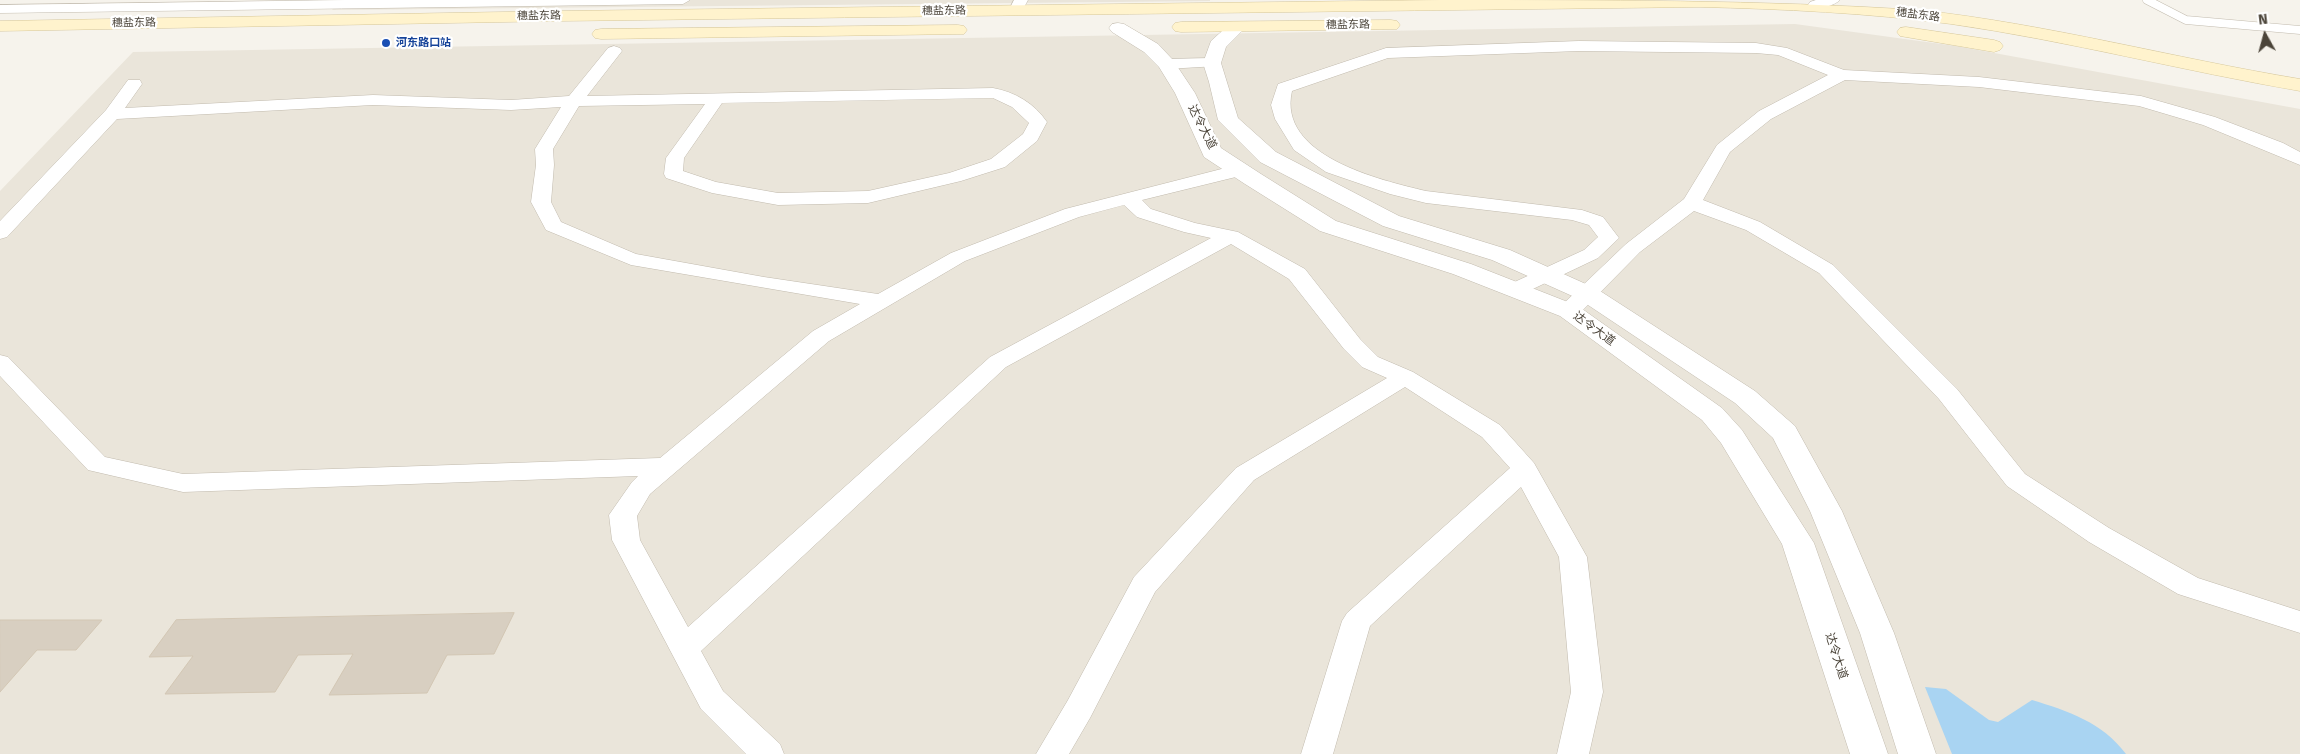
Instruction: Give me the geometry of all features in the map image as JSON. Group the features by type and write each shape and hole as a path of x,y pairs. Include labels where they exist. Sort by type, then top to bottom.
{"main road":[{"name":"穗盐东路","path":"0,26 1019,5 1699,2 1815,5 1952,19 2098,45 2213,71 2300,85"},
{"path":"1798,23 1853,26"},
{"name":"穗盐东路","path":"1167,28 1404,24"},
{"path":"1108,28 1148,28"},
{"name":"穗盐东路","path":"586,34 972,30"},
{"name":"穗盐东路","path":"1889,30 2014,49"},
{"name":"穗盐东路","path":"0,40 391,36"},
{"path":"2213,71 2140,60 2130,60 2127,62 2130,66 2155,76 2300,103"}],"street":[{"path":"0,9 356,2 683,0"},
{"path":"1815,5 1833,0"},
{"path":"342,19 356,2"},
{"path":"1166,64 1212,63 1218,45 1236,27"},
{"name":"达令大道","path":"1108,28 1151,48 1166,64 1185,93 1212,152 1328,226 1462,268 1516,290 1579,303 1745,397 1785,433 1826,511 1878,633 1918,754"},
{"path":"1516,290 1591,254 1609,238 1596,221 1575,214 1426,197 1397,190 1333,168 1300,146 1284,119 1280,106 1284,88 1324,76 1386,53 1429,54 1579,46 1773,50 1781,51 1842,76 1978,82 2141,101 2209,121 2278,147 2300,159"},
{"path":"614,51 574,101 544,149 545,165 540,202 553,226 631,259 764,284 882,301"},
{"name":"达令大道","path":"1212,63 1219,82 1228,120 1268,157 1391,221 1501,255 1547,276 1712,414 1732,437 1798,543 1868,754"},
{"path":"1579,303 1633,248 1692,203 1723,149 1765,115 1842,76"},
{"path":"0,233 112,114 134,84"},
{"path":"112,114 373,100 511,105 574,101 716,100 993,93 1004,94 1024,106 1038,122 1031,137 998,163 954,177 868,197 778,199 712,187 673,174 675,158 716,100"},
{"path":"768,754 712,700 626,540 623,516 641,488 821,336 958,257 1072,213 1241,170"},
{"path":"1128,198 1144,213 1191,228 1231,236 1296,274 1352,344 1370,362 1404,377 1491,431 1525,469 1573,557 1587,692 1574,754"},
{"path":"1692,203 1753,226 1826,269 1948,394 2016,480 2099,535 2188,586 2300,622"},
{"path":"685,648 998,362 1231,236"},
{"path":"0,362 97,464 183,483 584,468 668,467"},
{"path":"1052,754 1079,709 1144,585 1245,474 1404,377"},
{"path":"1317,754 1357,621 1525,469"}],"lane":[{"path":"2147,0 2186,20 2300,30"}],"shaded area":[{"path":"340,0 1210,0 1210,1 332,10"},
{"path":"1795,24 1956,46 2300,109 2300,754 0,754 0,191 133,52"}],"water":[{"path":"1925,687 1946,689 1989,720 1998,722 2032,700 2045,704 2084,719 2117,743 2126,754 1952,754"}],"building":[{"path":"514,613 494,654 447,655 427,693 329,695 353,654 298,655 275,692 165,694 193,656 149,657 176,620"},
{"path":"0,620 102,620 76,650 37,650 0,692"}],"place":[{"name":"河东路口站","path":"386,43"}]}
